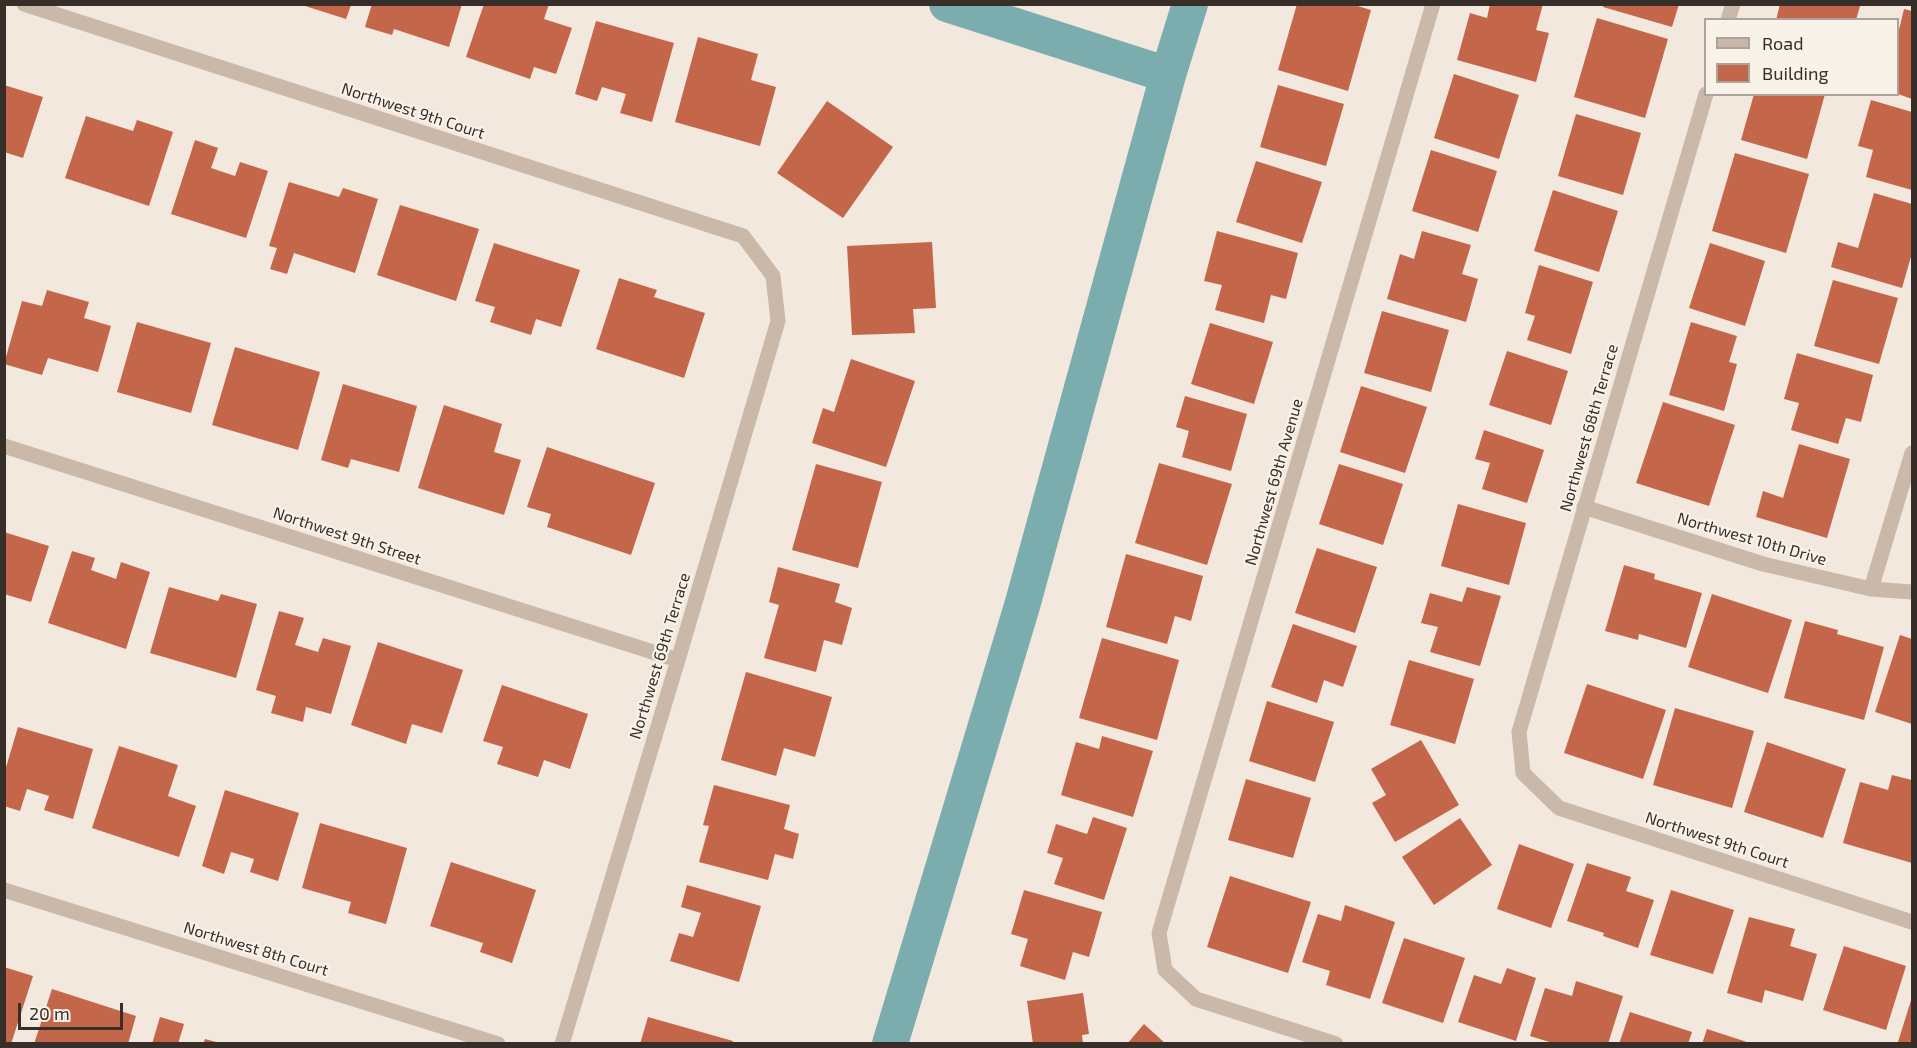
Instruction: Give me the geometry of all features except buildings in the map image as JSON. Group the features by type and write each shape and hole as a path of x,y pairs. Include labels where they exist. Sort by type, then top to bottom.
{"street":[{"name":"Northwest 9th Court","path":"24,4 742,236 773,276"},
{"name":"Northwest 69th Avenue","path":"1336,1044 1196,999 1165,970 1159,933 1433,4"},
{"name":"Northwest 68th Terrace","path":"1523,773 1519,732 1705,96"},
{"name":"Northwest 69th Terrace","path":"562,1044 778,321 773,276"},
{"name":"Northwest 9th Street","path":"4,446 678,660"},
{"path":"1871,589 1912,453"},
{"name":"Northwest 10th Drive","path":"1584,507 1763,564 1871,589 1912,592"},
{"name":"Northwest 9th Court","path":"1523,773 1559,807 1912,922"},
{"name":"Northwest 8th Court","path":"4,890 498,1044"}],"waterway":[{"path":"947,4 1168,75"},
{"path":"890,1044 1022,606 1168,75 1190,4"}]}
